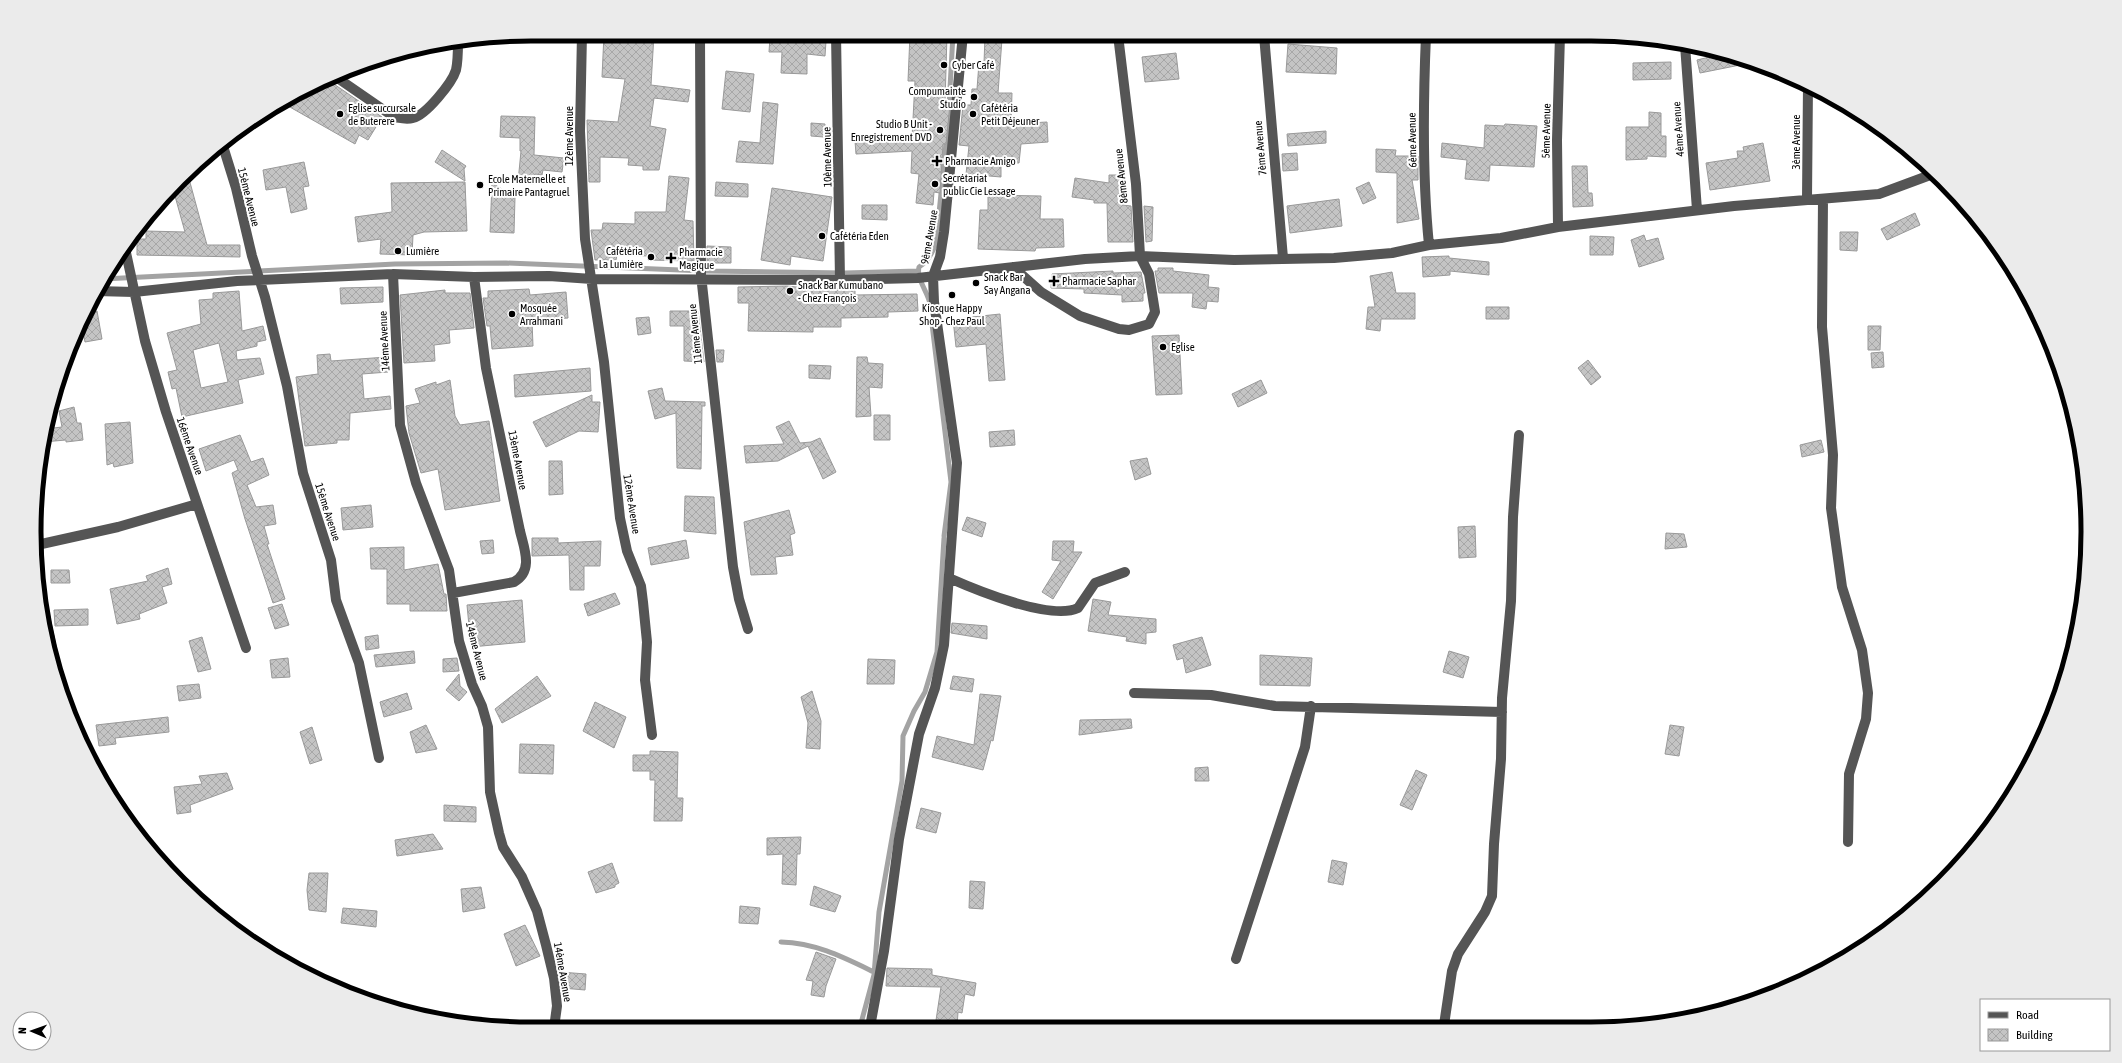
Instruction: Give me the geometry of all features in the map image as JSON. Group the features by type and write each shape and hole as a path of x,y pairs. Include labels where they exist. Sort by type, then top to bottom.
{"street":[{"name":"12ème Avenue","path":"582,41 580,168 588,261 607,392 611,448 620,518 627,551 641,586 647,642 645,680 652,735"},
{"name":"11ème Avenue","path":"700,41 701,277 733,567 739,599 748,629"},
{"name":"10ème Avenue","path":"836,41 840,274"},
{"name":"9ème Avenue","path":"933,276 940,257 944,232 962,41"},
{"name":"8ème Avenue","path":"1013,267 1041,292 1080,316 1119,329 1129,330 1149,324 1155,312 1149,274 1140,256 1136,184 1119,41"},
{"name":"7ème Avenue","path":"1265,41 1283,258"},
{"name":"6ème Avenue","path":"1426,41 1423,97 1425,199 1429,245"},
{"name":"5ème Avenue","path":"1558,227 1557,140 1560,41"},
{"path":"340,80 394,117 404,119 413,118 421,114 434,101 453,77 456,69 458,47"},
{"name":"4ème Avenue","path":"1686,50 1697,210"},
{"name":"3ème Avenue","path":"1807,199 1808,92"},
{"name":"15ème Avenue","path":"224,150 236,188 252,256 287,386 303,473 330,560 336,600 359,663 379,758"},
{"path":"104,291 134,292 237,280 258,276 393,274 474,277 701,277 840,274 920,278 1085,259 1140,256 1234,260 1341,258 1392,253 1429,245 1501,238 1558,227 1697,210 1807,199 1879,194 1928,176"},
{"path":"1823,199 1822,327 1834,455 1831,508 1842,587 1862,650 1868,693 1866,719 1852,759 1849,774 1848,842"},
{"name":"16ème Avenue","path":"127,254 134,292 151,362 246,648"},
{"name":"14ème Avenue","path":"393,274 400,425 416,483 449,570 459,641 472,684 482,706 488,727 490,792 498,833 503,846 522,877 537,911 546,945 557,1006 555,1022"},
{"path":"871,1022 883,959 899,839 919,734 940,667 949,578 957,462 939,347 933,276"},
{"name":"13ème Avenue","path":"453,593 514,582 520,578 523,573 527,554 520,531 486,368 474,277"},
{"path":"1444,1022 1452,971 1458,954 1485,912 1492,896 1494,844 1501,758 1502,712 1511,601 1513,517 1519,435"},
{"path":"41,545 118,527 197,504"},
{"path":"949,578 974,589 1015,602 1051,611 1065,612 1078,608 1095,583 1125,572"},
{"path":"1134,693 1211,695 1275,706 1502,712"},
{"path":"1236,959 1305,747 1311,706"}],"building":[{"path":"604,41 654,41 651,85 690,90 688,102 654,98 650,126 666,129 659,170 643,170 643,166 628,165 629,158 600,157 600,182 589,182 587,120 618,122 625,79 602,77"},
{"path":"770,41 826,41 825,56 807,54 807,74 781,73 782,52 769,52"},
{"path":"910,41 947,41 945,104 950,104 946,144 943,144 940,193 934,192 933,205 916,203 919,174 911,173 912,151 856,154 855,141 912,138 915,81 908,81"},
{"path":"985,41 1002,41 998,93 1012,93 1011,124 1047,122 1048,142 1021,144 1019,163 1001,162 1001,177 966,174 969,146 959,145 963,105 971,105 972,89 977,89 979,63 984,63"},
{"path":"1288,44 1337,48 1336,74 1286,72"},
{"path":"1176,53 1179,79 1145,82 1142,57"},
{"path":"1711,57 1741,65 1700,73 1697,60"},
{"path":"1671,62 1671,79 1633,80 1633,63"},
{"path":"726,71 754,74 750,112 722,109"},
{"name":"Eglise succursale de Buterere","path":"333,83 382,117 368,140 359,135 355,144 288,106"},
{"path":"763,102 778,104 773,164 736,162 739,141 760,143"},
{"path":"1649,112 1661,113 1661,136 1666,136 1666,157 1647,156 1647,159 1626,160 1626,127 1649,127"},
{"path":"501,116 535,117 534,155 564,158 562,172 543,170 542,175 535,174 534,184 518,182 521,151 520,138 500,137"},
{"path":"811,123 825,124 824,137 811,136"},
{"path":"1505,124 1537,126 1534,167 1490,165 1489,181 1465,179 1467,160 1441,157 1442,143 1484,148 1485,125 1504,126"},
{"path":"1326,131 1326,143 1288,146 1287,134"},
{"path":"1763,143 1770,181 1710,190 1706,163 1738,158 1737,151 1744,151 1743,147"},
{"path":"1376,149 1396,150 1395,156 1418,156 1418,180 1412,180 1419,219 1397,223 1397,173 1376,172"},
{"path":"442,150 466,166 464,169 465,181 435,162"},
{"path":"1297,153 1298,170 1283,171 1282,154"},
{"path":"304,162 309,186 303,187 307,209 291,213 286,187 266,190 263,170"},
{"path":"1572,166 1587,166 1588,193 1592,193 1593,206 1573,207"},
{"path":"1109,175 1122,175 1123,205 1131,206 1133,242 1108,242 1107,203 1094,203 1094,200 1072,197 1075,178 1109,183"},
{"path":"669,176 689,178 684,220 693,221 694,261 648,260 648,256 617,255 616,260 595,260 591,230 602,230 603,223 635,224 635,212 666,212"},
{"path":"190,181 207,245 240,245 240,257 137,255 137,240 146,239 146,231 185,232 175,196"},
{"path":"465,182 467,231 424,232 413,235 412,255 380,254 381,239 358,242 355,217 392,212 391,183"},
{"path":"716,182 748,184 748,197 715,196"},
{"path":"1369,182 1376,198 1363,204 1356,188"},
{"path":"492,183 515,197 514,233 490,232"},
{"path":"772,188 832,197 823,261 791,256 790,265 761,260"},
{"path":"988,195 1041,196 1040,219 1063,219 1064,247 1036,248 1035,251 978,249 980,210 988,210"},
{"path":"1339,199 1342,226 1290,233 1287,206"},
{"path":"862,205 887,205 887,220 862,219"},
{"path":"1144,206 1153,207 1152,241 1146,242"},
{"path":"1915,213 1920,225 1887,240 1881,229"},
{"path":"1840,232 1858,232 1857,251 1840,250"},
{"path":"1644,235 1646,241 1658,238 1664,259 1639,267 1631,240"},
{"path":"1590,236 1614,237 1613,255 1590,255"},
{"path":"707,246 731,247 731,263 707,263"},
{"path":"1449,256 1449,258 1489,262 1489,275 1450,271 1450,275 1423,277 1422,257"},
{"path":"1158,268 1173,268 1173,271 1209,275 1208,287 1219,288 1218,302 1207,301 1206,309 1192,307 1193,293 1159,293 1155,271 1158,271"},
{"path":"1113,271 1113,273 1141,272 1145,293 1143,293 1143,301 1122,302 1122,295 1084,293 1084,289 1051,288 1052,274"},
{"path":"1392,272 1396,293 1415,293 1415,319 1381,319 1380,331 1366,329 1368,307 1375,307 1370,276"},
{"path":"787,286 814,289 855,288 855,295 917,294 918,311 888,312 888,317 841,318 841,327 813,327 813,332 748,331 749,303 738,303 738,287"},
{"path":"383,287 383,302 341,304 340,288"},
{"path":"529,289 530,295 566,292 568,318 532,321 533,346 492,349 490,326 487,326 483,298 488,298 488,291"},
{"path":"445,290 445,293 470,293 474,328 449,330 450,343 434,345 435,361 404,363 400,295"},
{"path":"239,291 242,331 263,326 266,340 257,342 257,346 236,351 237,360 260,358 264,374 238,380 243,403 182,417 176,388 172,389 168,372 177,370 167,333 201,324 199,300 213,299 213,293","holes":["219,343 228,382 201,388 193,350"]},
{"path":"1486,307 1509,307 1509,319 1486,319"},
{"path":"97,311 102,339 85,342 83,333 94,312"},
{"path":"670,311 698,311 704,362 684,361 684,326 670,326"},
{"path":"1000,314 1005,380 989,381 986,344 956,347 953,319"},
{"path":"649,317 651,333 638,335 636,318"},
{"path":"1868,326 1881,326 1880,350 1868,350"},
{"path":"1179,335 1182,394 1156,395 1152,336"},
{"path":"716,350 724,350 723,362 717,362"},
{"path":"1883,352 1884,367 1872,368 1871,353"},
{"path":"330,354 331,361 387,357 388,372 362,374 364,399 390,396 391,409 350,413 349,440 337,440 337,443 305,446 296,377 318,374 317,355"},
{"path":"857,357 867,357 868,363 883,364 882,388 869,387 871,416 856,417"},
{"path":"1588,360 1601,377 1591,385 1578,368"},
{"path":"809,365 831,366 830,379 809,378"},
{"path":"590,368 591,391 515,397 514,375"},
{"path":"450,380 455,416 460,425 489,421 500,501 445,510 438,469 421,473 409,433 406,406 420,403 415,389 436,382 436,385"},
{"path":"1261,380 1267,393 1238,407 1232,394"},
{"path":"662,388 665,401 705,402 705,406 702,406 701,469 677,468 676,413 655,419 648,391"},
{"path":"592,395 592,402 600,402 598,432 579,431 546,447 533,422"},
{"path":"74,407 77,423 81,423 83,440 66,442 66,440 49,441 52,428 62,427 59,411"},
{"path":"874,415 890,415 890,440 874,440"},
{"path":"789,421 800,443 811,442 820,438 836,472 823,479 808,446 778,461 746,463 744,446 784,444 776,427"},
{"path":"130,422 133,463 114,467 113,463 107,465 105,424"},
{"path":"1014,430 1015,445 990,447 989,432"},
{"path":"240,435 251,462 263,458 269,475 247,485 256,507 273,505 276,524 264,526 269,544 267,544 285,599 273,603 245,519 232,473 238,470 234,460 206,471 199,449"},
{"path":"1821,440 1824,452 1802,457 1800,445"},
{"path":"1147,458 1151,474 1135,480 1130,461"},
{"path":"549,461 562,461 563,494 549,495"},
{"path":"685,496 714,497 716,534 684,531"},
{"path":"371,505 373,527 343,530 341,508"},
{"path":"789,510 795,533 790,535 793,555 775,557 777,574 751,575 744,522"},
{"path":"967,517 986,523 982,537 962,530"},
{"path":"1475,526 1476,557 1459,558 1458,527"},
{"path":"1666,533 1684,534 1687,547 1665,549"},
{"path":"532,538 558,538 558,543 601,541 600,566 584,566 584,590 570,590 569,555 532,556"},
{"path":"493,540 494,553 482,554 480,541"},
{"path":"686,540 689,558 651,565 648,548"},
{"path":"1053,541 1074,541 1073,552 1082,552 1053,599 1042,592 1061,561 1052,560"},
{"path":"404,547 404,570 438,564 444,594 446,594 447,611 410,611 410,604 387,604 387,569 371,569 370,548"},
{"path":"168,568 172,584 162,587 167,603 139,614 140,619 117,624 110,589 148,581 146,576"},
{"path":"51,570 69,570 70,583 51,583"},
{"path":"615,593 620,604 588,616 584,604"},
{"path":"1093,599 1111,602 1108,615 1156,619 1156,632 1146,633 1146,644 1126,641 1127,637 1088,631"},
{"path":"522,600 525,642 471,647 467,605"},
{"path":"282,604 289,625 275,629 268,608"},
{"path":"88,609 88,625 55,626 54,610"},
{"path":"952,623 987,626 987,639 951,633"},
{"path":"378,635 379,648 366,650 365,637"},
{"path":"202,637 211,669 198,672 189,641"},
{"path":"1202,637 1211,665 1186,673 1183,658 1177,660 1173,645"},
{"path":"414,651 415,663 376,667 374,655"},
{"path":"1449,651 1469,657 1463,678 1443,672"},
{"path":"1260,655 1312,658 1310,686 1260,685"},
{"path":"288,658 290,677 272,678 270,660"},
{"path":"457,658 459,671 443,672 443,659"},
{"path":"868,659 895,660 894,684 867,684"},
{"path":"459,674 460,686 467,692 459,701 446,690"},
{"path":"537,676 551,696 502,723 495,709"},
{"path":"953,676 974,679 972,692 950,689"},
{"path":"199,684 201,698 179,701 177,686"},
{"path":"812,691 821,721 820,749 806,748 808,723 801,697"},
{"path":"407,693 412,709 384,717 380,702"},
{"path":"980,694 1001,696 993,741 991,740 983,770 932,757 937,736 974,745"},
{"path":"595,702 626,717 614,748 583,731"},
{"path":"168,717 169,732 115,738 116,744 99,746 96,725"},
{"path":"1131,719 1132,728 1079,735 1080,720"},
{"path":"426,725 437,749 416,753 410,732"},
{"path":"1670,725 1684,727 1679,756 1665,754"},
{"path":"312,727 322,760 310,764 300,732"},
{"path":"520,744 554,745 553,774 519,773"},
{"path":"650,751 678,752 677,798 683,798 682,821 654,821 655,780 650,780 650,771 633,771 633,755 650,755"},
{"path":"1208,767 1209,781 1195,781 1195,768"},
{"path":"1416,770 1427,775 1412,810 1400,805"},
{"path":"227,773 233,789 190,805 191,812 177,814 174,787 202,784 199,776"},
{"path":"444,805 476,807 476,822 444,821"},
{"path":"921,808 941,813 936,833 916,828"},
{"path":"433,834 443,849 397,856 395,840"},
{"path":"801,837 800,854 797,854 796,885 782,884 783,854 767,855 767,838"},
{"path":"1332,860 1347,863 1343,885 1328,882"},
{"path":"612,863 619,883 615,885 615,887 596,893 588,872"},
{"path":"309,873 328,873 326,912 309,910 307,890"},
{"path":"970,881 985,882 983,909 969,908"},
{"path":"814,886 841,896 835,912 810,905"},
{"path":"481,887 485,908 463,912 461,889"},
{"path":"740,906 760,908 758,924 739,923"},
{"path":"343,908 377,911 376,927 341,923"},
{"path":"525,925 540,956 516,966 504,934"},
{"path":"816,952 836,959 826,986 824,997 811,995 813,981 806,980"},
{"path":"887,968 932,969 932,975 976,983 974,996 965,994 962,1013 958,1012 957,1022 936,1022 941,987 886,986"},
{"path":"560,972 586,974 585,990 562,988"}],"waterway":[{"path":"930,304 919,276 919,267 925,262 936,243 948,124 953,41"},
{"path":"112,279 395,264 506,263 705,271 845,273 918,271"},
{"path":"932,324 951,482 944,536"},
{"path":"861,1022 874,975 879,912 902,781 903,736 914,711 925,692 937,652 944,538"},
{"path":"781,942 818,948 840,956 874,972"}],"place":[{"name":"Cyber Café","path":"944,65"},
{"name":"Compumainte Studio","path":"974,97"},
{"name":"Eglise succursale de Buterere","path":"340,114"},
{"name":"Cafétéria Petit Déjeuner","path":"973,114"},
{"name":"Studio B Unit - Enregistrement DVD","path":"940,130"},
{"name":"Pharmacie Amigo","path":"937,161"},
{"name":"Secrétariat public Cie Lessage","path":"935,184"},
{"name":"Ecole Maternelle et Primaire Pantagruel","path":"480,185"},
{"name":"Cafétéria Eden","path":"822,236"},
{"name":"Lumière","path":"398,251"},
{"name":"Cafétéria La Lumière","path":"651,257"},
{"name":"Pharmacie Magique","path":"671,258"},
{"name":"Pharmacie Saphar","path":"1054,281"},
{"name":"Snack Bar Say Angana","path":"976,283"},
{"name":"Snack Bar Kumubano - Chez François","path":"790,291"},
{"name":"Kiosque Happy Shop - Chez Paul","path":"952,295"},
{"name":"Mosquée Arrahmani","path":"512,314"},
{"name":"Eglise","path":"1163,347"}]}
